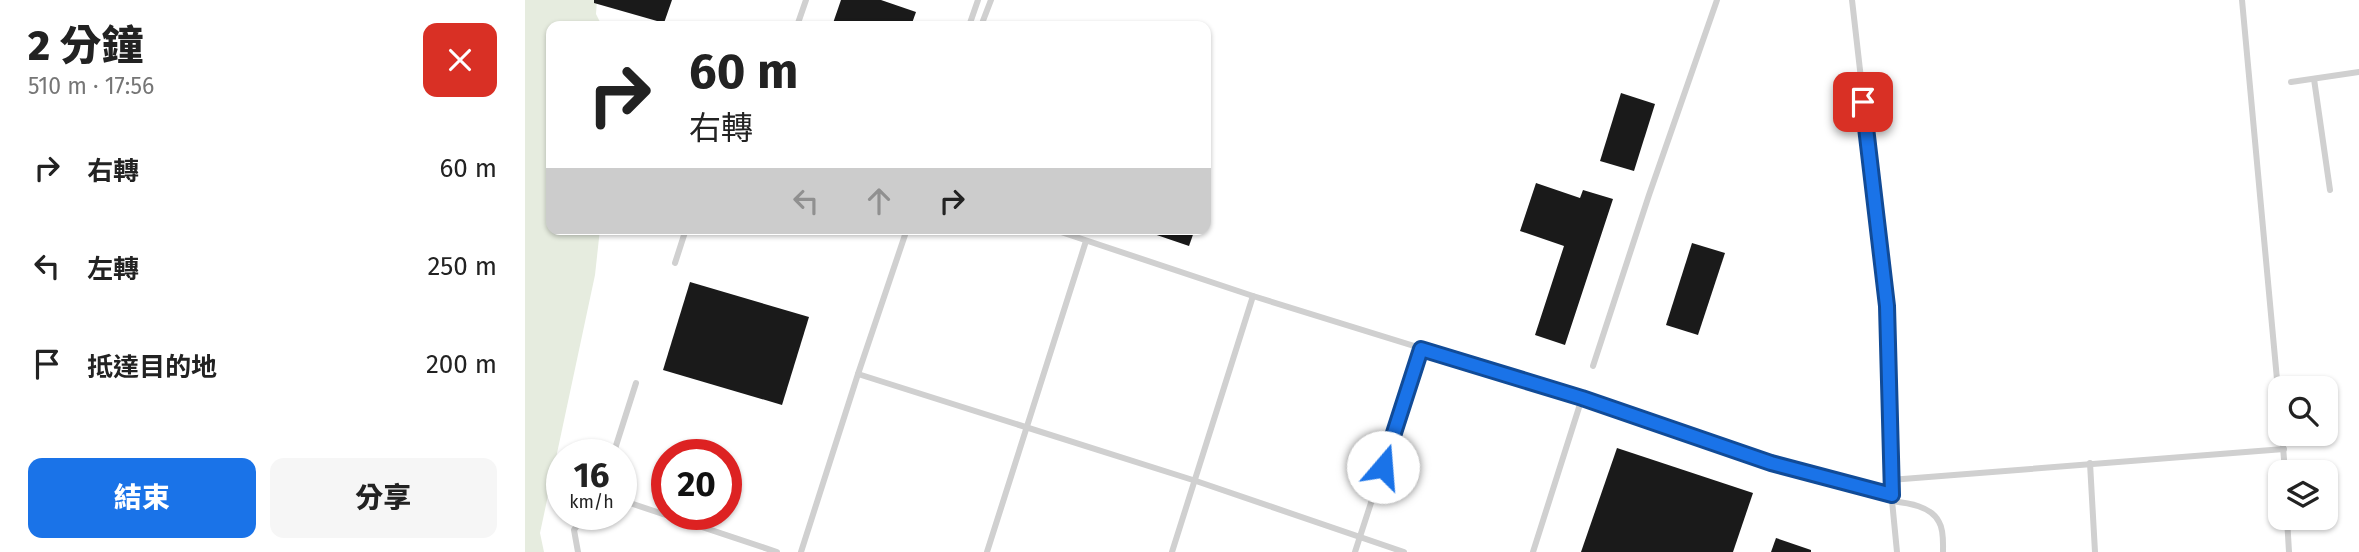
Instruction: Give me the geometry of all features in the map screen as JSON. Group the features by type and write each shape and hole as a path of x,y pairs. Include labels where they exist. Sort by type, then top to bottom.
{"lane":[{"path":"799,21 806,0"},
{"path":"971,21 978,0"},
{"path":"983,21 991,0"},
{"path":"1593,366 1717,0"},
{"path":"1852,0 1887,306 1891,480 1897,552"},
{"path":"2242,0 2277,376"},
{"path":"2291,82 2359,72"},
{"path":"2314,79 2330,190"},
{"path":"675,263 684,235"},
{"path":"801,552 905,235"},
{"path":"1069,235 1254,296 1582,398 1771,463 1911,503 1940,523 1943,552"},
{"path":"987,552 1086,241"},
{"path":"1173,552 1254,296"},
{"path":"1355,552 1421,349"},
{"path":"858,374 1196,481 1405,552"},
{"path":"618,439 636,383"},
{"path":"1533,552 1582,398"},
{"path":"2284,446 2284,460"},
{"path":"1891,480 2284,449"},
{"path":"2090,463 2095,552"},
{"path":"637,505 777,552"},
{"path":"574,530 578,552"},
{"path":"2288,530 2289,552"}],"shaded area":[{"path":"525,0 597,0 596,14 600,21 546,21 546,235 599,235 595,275 560,439 546,439 546,505 540,533 544,552 525,552"}],"building":[{"path":"594,0 672,0 665,21 594,3"},
{"path":"841,0 881,0 916,12 913,21 834,21"},
{"path":"1621,93 1655,104 1634,171 1600,161"},
{"path":"1536,183 1580,198 1583,190 1613,199 1565,345 1535,335 1564,246 1520,231"},
{"path":"1157,235 1193,235 1189,246"},
{"path":"1692,243 1725,253 1698,335 1666,325"},
{"path":"690,282 809,317 782,405 663,370"},
{"path":"1617,448 1753,493 1733,552 1581,552"},
{"path":"1776,538 1811,550 1811,552 1771,552"}],"route":[{"path":"1383,467 1421,349 1582,398 1771,463 1872,492 1892,495 1887,306 1863,102"}]}
